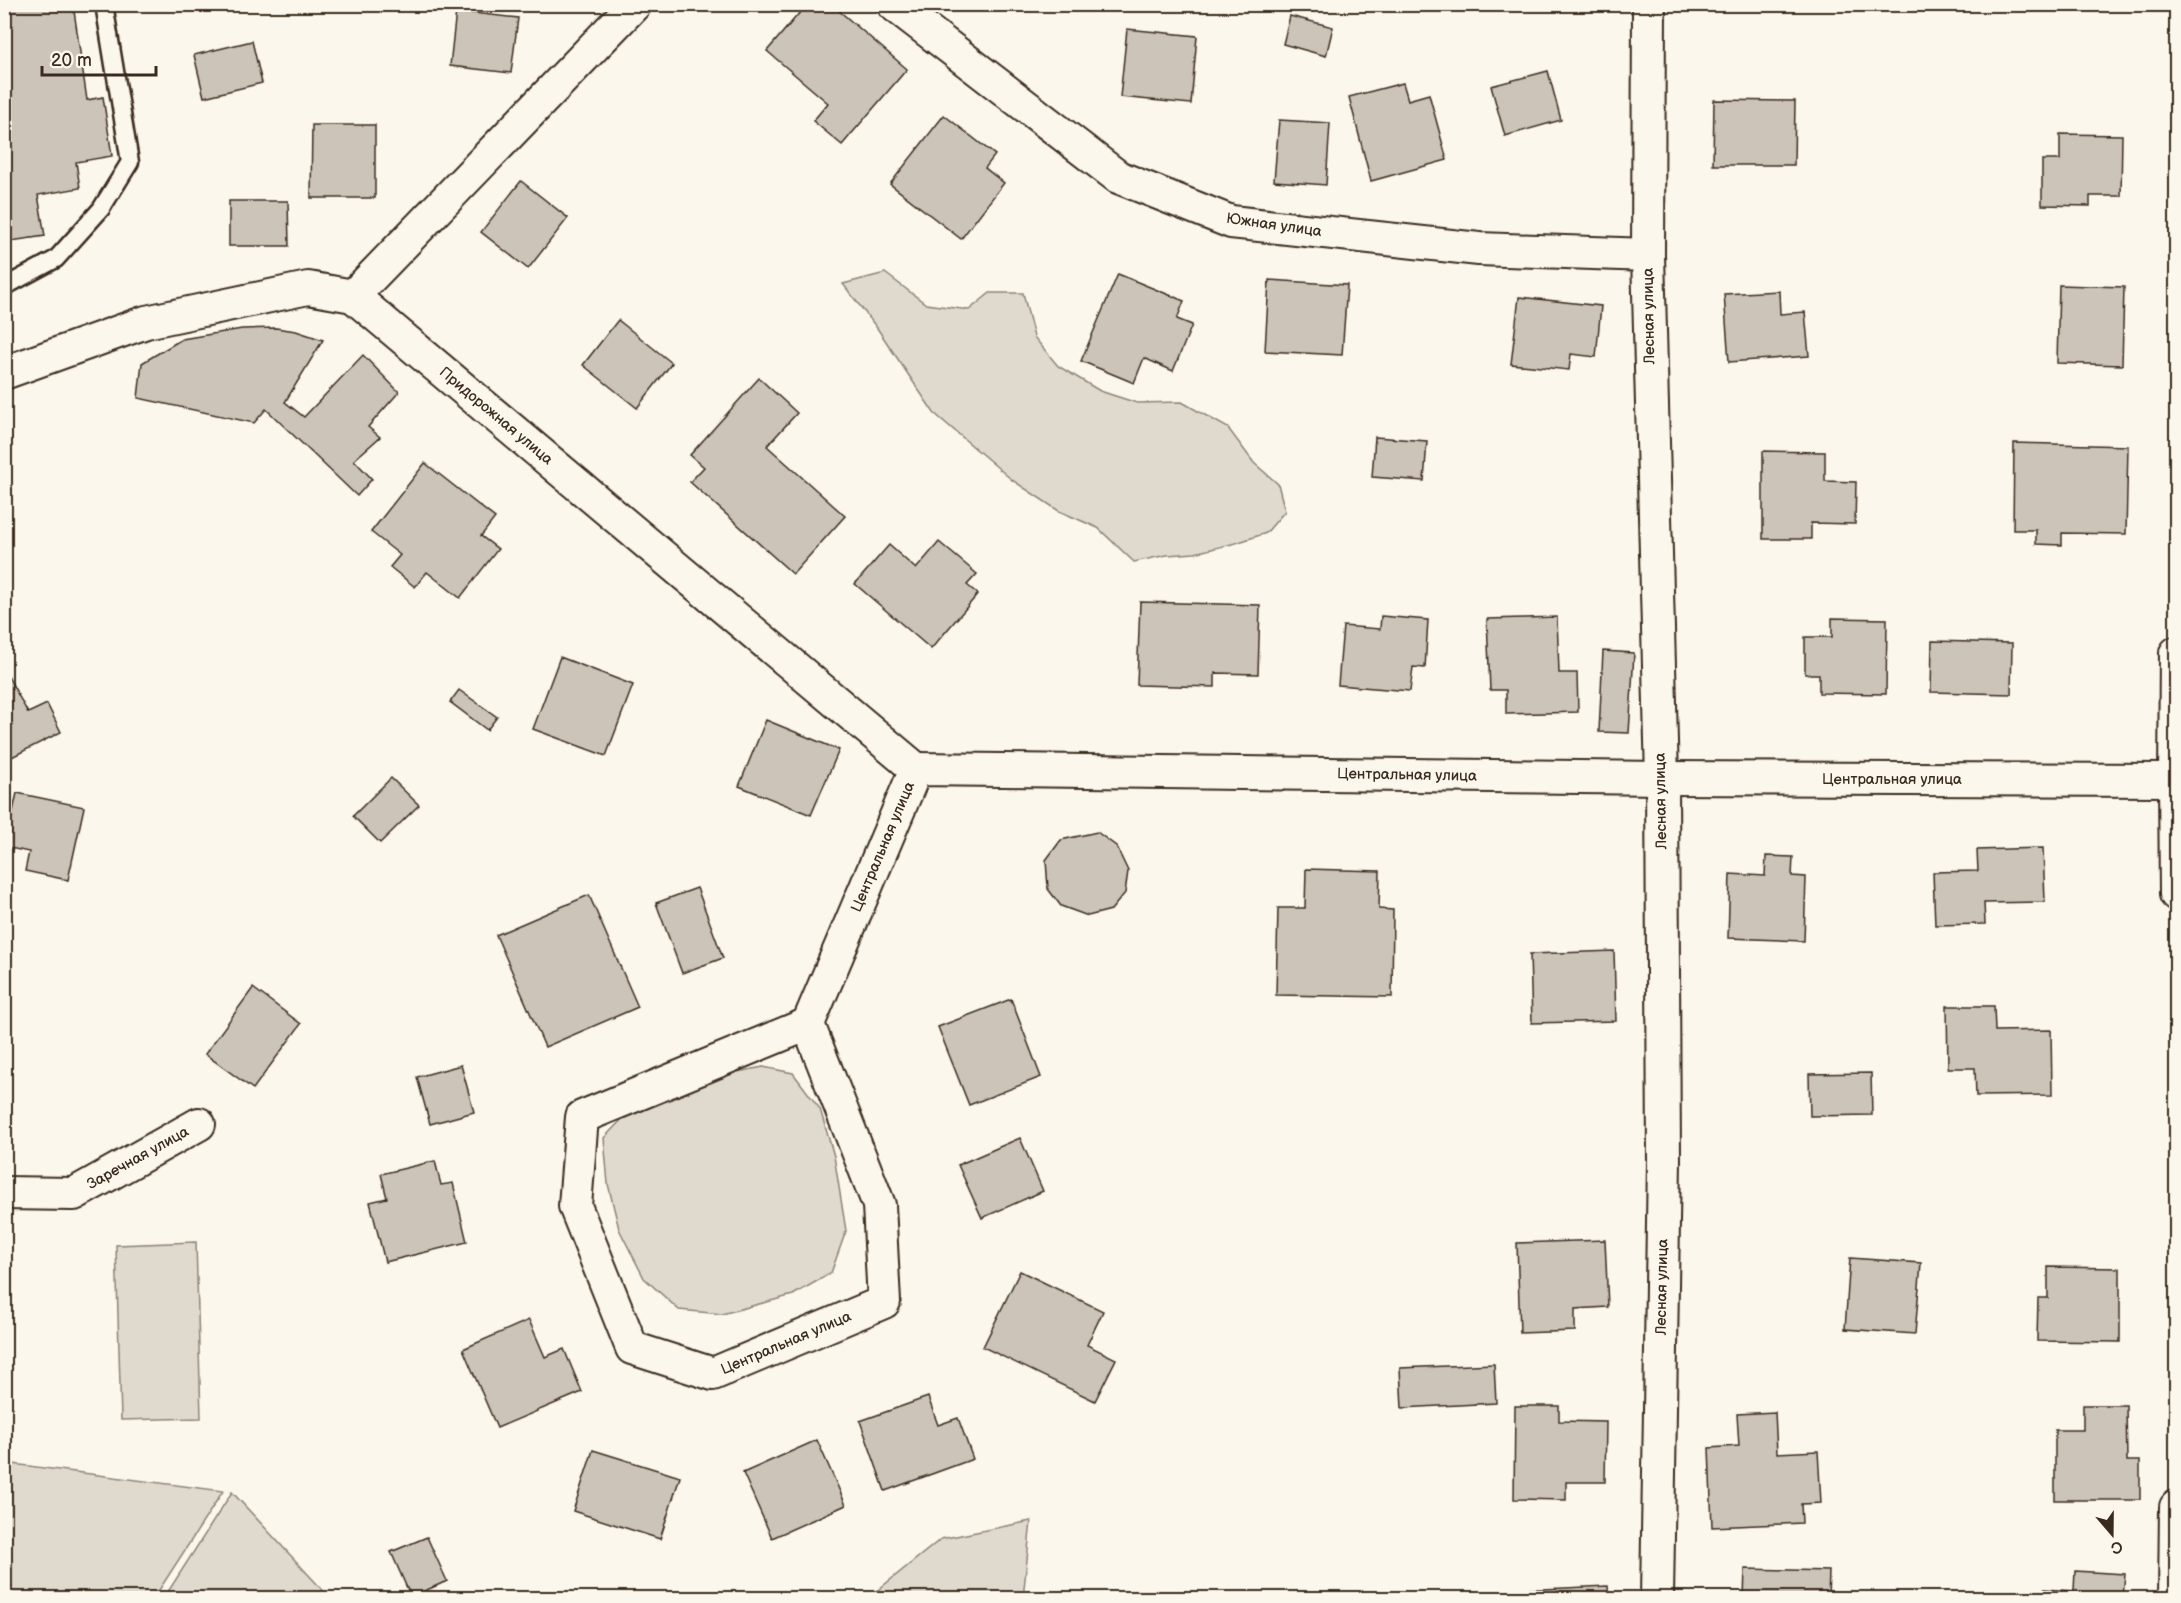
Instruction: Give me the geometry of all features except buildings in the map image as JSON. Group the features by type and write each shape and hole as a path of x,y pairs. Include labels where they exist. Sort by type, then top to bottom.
{"street":[{"path":"353,296 634,4"},
{"name":"Южная улица","path":"893,4 1118,177 1231,222 1479,249 1648,255"},
{"name":"Лесная улица","path":"1649,4 1648,255 1662,778 1664,1160 1658,1599"},
{"name":"Придорожная улица","path":"4,373 146,322 308,288 353,296 916,769"},
{"path":"2176,653 2176,894"},
{"name":"Центральная улица","path":"808,1024 582,1117 575,1206 632,1348 713,1374 884,1302 879,1205 808,1024 916,769 1662,778 2176,780"},
{"name":"Заречная улица","path":"4,1193 74,1194 199,1124"},
{"path":"2175,1599 2176,1507"}],"lane":[{"path":"4,287 56,259 101,209 130,162 104,4"}],"shaded area":[{"path":"885,273 926,304 969,310 990,293 1023,293 1034,337 1058,366 1100,391 1137,403 1182,402 1228,428 1254,463 1278,484 1285,511 1266,533 1195,553 1167,555 1134,562 1098,528 1059,511 1012,480 934,413 877,328 843,284"},
{"path":"763,1067 793,1073 820,1109 834,1156 846,1231 831,1273 793,1295 722,1314 679,1310 644,1278 619,1229 608,1184 604,1138 625,1116 722,1075"},
{"path":"196,1242 201,1418 121,1420 116,1245"},
{"path":"5,1463 223,1491 154,1598 5,1598"},
{"path":"232,1492 330,1598 164,1598"},
{"path":"1031,1521 1023,1598 868,1598 941,1539"}]}
